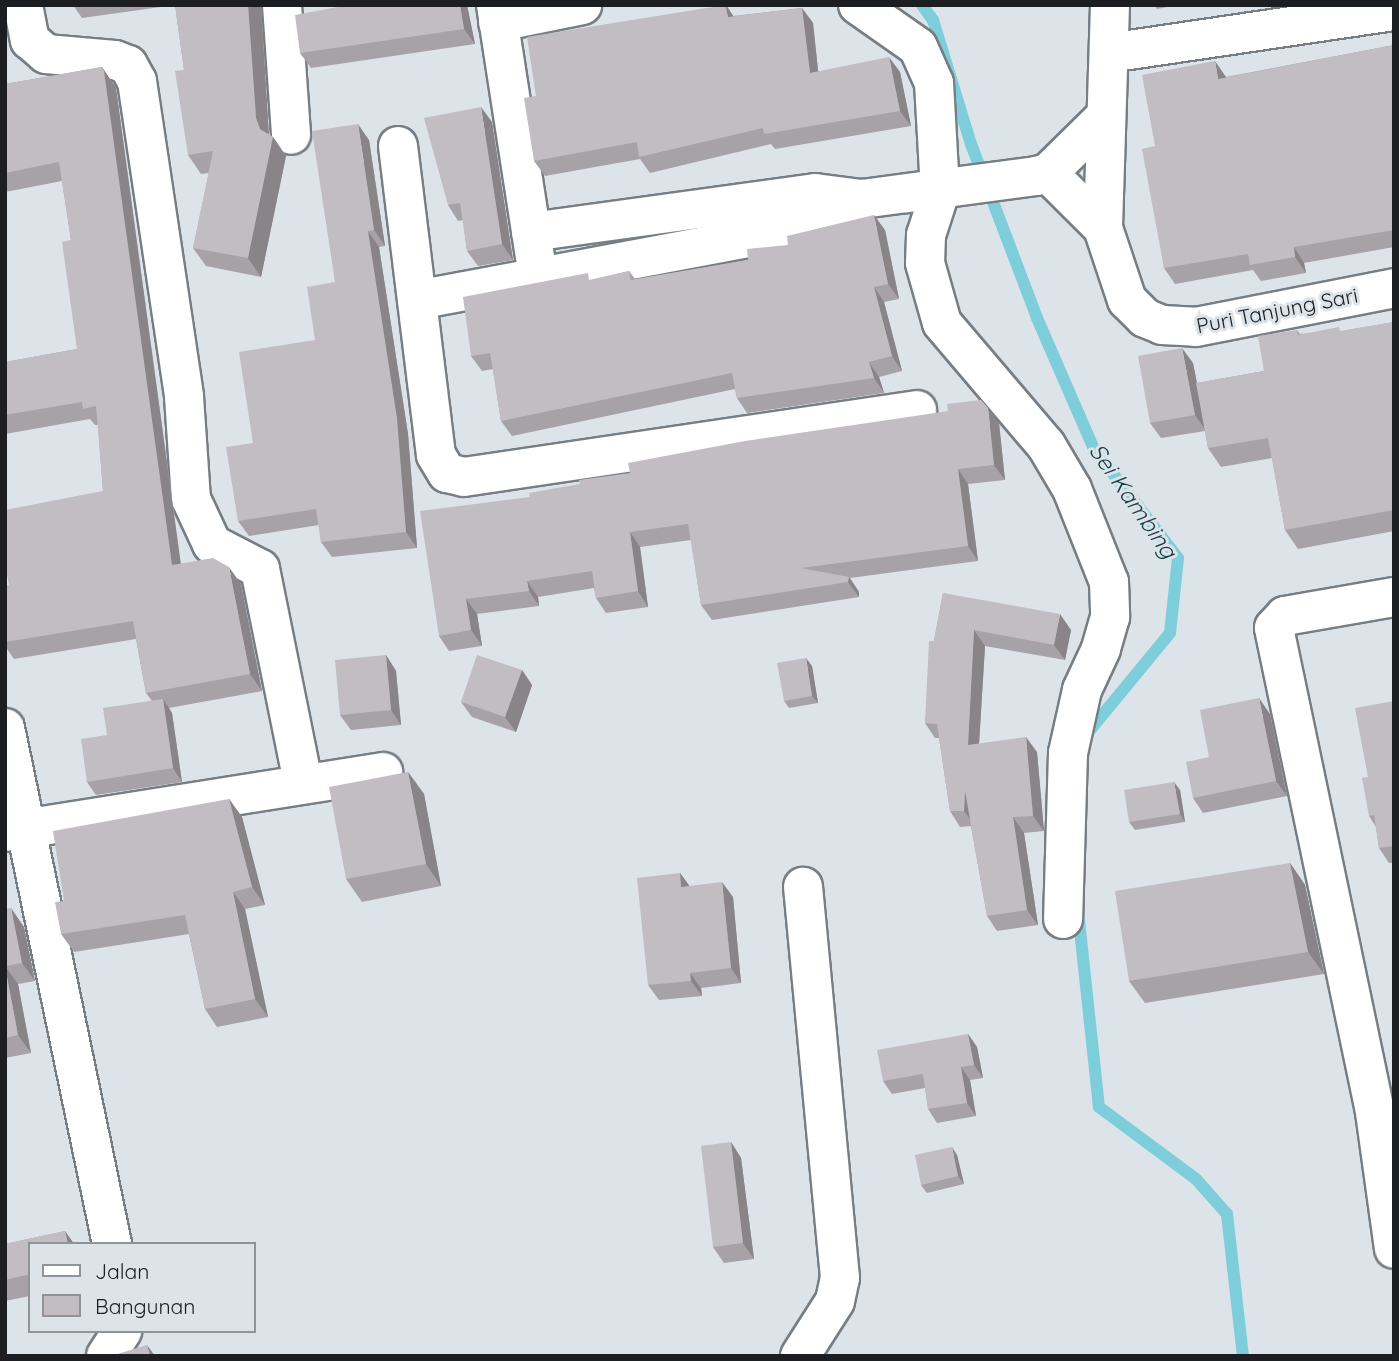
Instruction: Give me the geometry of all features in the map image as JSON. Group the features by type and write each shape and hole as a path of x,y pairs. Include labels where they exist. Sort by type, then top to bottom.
{"street":[{"path":"23,5 30,40 46,54 115,60 128,65 136,81 184,397 191,499 212,544 260,569 303,783"},
{"path":"282,5 291,135"},
{"path":"539,277 497,14 582,5"},
{"path":"858,5 904,32 928,64 934,83 954,189 926,235 925,263 942,323 1046,444 1072,489 1109,582 1110,617 1101,649 1082,690 1068,753 1063,919"},
{"name":"Puri Tanjung Sari","path":"1110,5 1103,228 1126,300 1145,318 1162,326 1196,327 1394,288"},
{"path":"1109,53 1394,11"},
{"path":"531,232 815,193 862,199 954,189 1034,176 1105,117"},
{"path":"398,146 436,455 455,477 917,410"},
{"path":"1034,176 1103,228"},
{"path":"417,300 828,223 862,199"},
{"path":"1394,597 1284,616 1274,628 1375,1112 1394,1249"},
{"path":"5,728 15,830 112,1242"},
{"path":"15,830 383,772"},
{"path":"800,1356 835,1301 840,1278 803,887"},
{"path":"106,1356 121,1333"}],"building":[{"path":"175,5 248,5 256,118 260,129 273,137 248,258 193,248 213,151 188,155 175,71 184,70"},
{"path":"349,5 460,5 464,29 300,53 295,15"},
{"path":"725,5 728,17 802,8 810,73 889,57 900,111 764,134 763,128 639,157 637,142 534,161 524,98 536,96 527,37"},
{"path":"1394,45 1394,230 1294,247 1295,257 1250,265 1248,254 1164,268 1142,149 1155,146 1142,75 1215,61 1218,79"},
{"path":"102,67 172,565 213,558 229,567 250,674 146,693 133,621 5,642 5,585 9,585 5,563 5,510 103,491 96,406 83,409 82,402 5,415 5,362 77,349 62,242 71,240 59,162 5,173 5,84"},
{"path":"481,107 502,244 467,251 460,203 448,205 424,118"},
{"path":"358,124 374,230 368,231 397,418 406,532 321,542 316,509 238,521 226,447 253,443 239,352 315,340 307,287 335,282 312,131"},
{"path":"874,215 888,284 874,287 892,356 869,362 874,378 737,398 732,373 501,421 490,353 471,356 463,297 588,273 589,280 629,271 631,280 748,260 747,249 788,245 787,236"},
{"path":"1394,322 1394,510 1285,530 1268,438 1208,448 1196,383 1264,371 1258,336 1297,330 1298,335 1339,327 1340,331"},
{"path":"1182,348 1195,415 1150,423 1138,356"},
{"path":"981,400 988,408 994,465 958,469 968,546 801,568 849,577 848,582 701,605 688,524 630,532 638,591 596,598 592,571 527,581 529,591 466,599 471,630 439,636 420,511 530,497 529,493 580,484 579,480 630,473 628,463 745,441 948,411 947,404"},
{"path":"943,593 1060,614 1054,645 974,630 968,745 1026,737 1033,816 1013,817 1027,910 987,916 965,791 964,811 950,811 937,724 925,723 929,641 934,641"},
{"path":"386,655 391,710 340,715 335,660"},
{"path":"477,655 522,670 505,717 461,702"},
{"path":"806,658 812,696 784,701 777,663"},
{"path":"1259,698 1276,781 1193,798 1186,762 1209,757 1200,710"},
{"path":"163,699 173,768 87,782 81,739 107,735 103,708"},
{"path":"1394,701 1394,846 1379,848 1374,815 1369,816 1362,778 1368,777 1355,708"},
{"path":"408,772 426,864 346,879 329,787"},
{"path":"1174,782 1180,814 1129,822 1124,790"},
{"path":"229,799 252,887 233,892 255,999 205,1009 185,915 61,934 55,902 64,901 53,831"},
{"path":"1290,863 1308,952 1129,981 1115,891"},
{"path":"680,873 681,887 722,882 731,968 690,973 691,981 648,985 637,878"},
{"path":"11,908 22,963 5,966 5,909"},
{"path":"5,966 18,1035 5,1038"},
{"path":"968,1034 974,1065 961,1067 967,1103 928,1109 923,1074 883,1081 877,1050"},
{"path":"731,1142 743,1243 713,1247 701,1146"},
{"path":"952,1147 958,1176 921,1185 915,1155"},
{"path":"65,1231 68,1242 28,1242 28,1274 5,1280 5,1244"},
{"path":"147,1345 150,1356 111,1356"}],"waterway":[{"name":"Sei Kambing","path":"922,5 933,20 971,144 1037,318 1094,449 1178,558 1170,633 1085,736"},
{"name":"Sei Kambing","path":"1078,911 1099,1107 1196,1179 1227,1214 1243,1356"}]}
